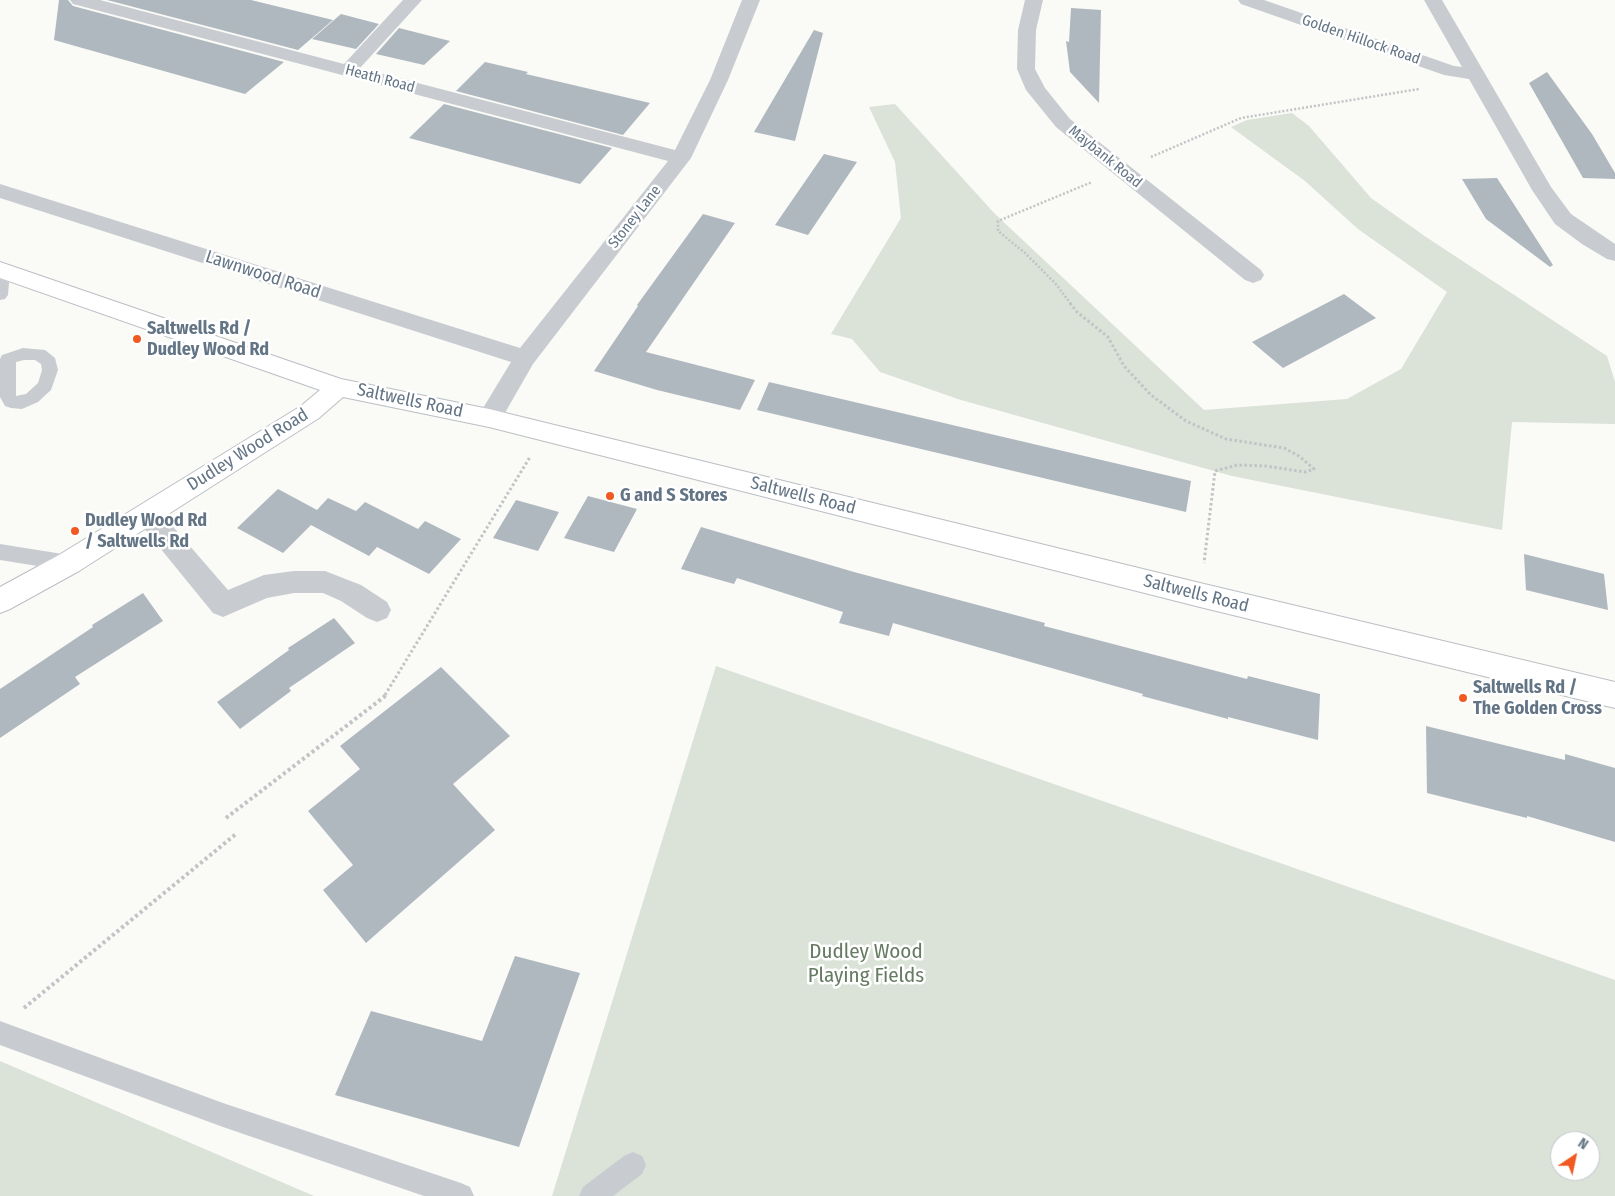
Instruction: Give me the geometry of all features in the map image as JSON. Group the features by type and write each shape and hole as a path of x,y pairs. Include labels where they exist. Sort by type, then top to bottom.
{"street":[{"name":"Heath Road","path":"79,0 681,158"},
{"path":"348,70 413,0"},
{"name":"Stoney Lane","path":"488,418 525,358 681,158 719,80 751,0"},
{"name":"Maybank Road","path":"1034,0 1028,30 1026,69 1036,90 1062,122 1253,275"},
{"name":"Golden Hillock Road","path":"1248,0 1451,71 1476,74"},
{"path":"1433,0 1542,190 1563,219 1590,240 1615,254"},
{"name":"Lawnwood Road","path":"0,191 525,358"},
{"name":"Saltwells Road","path":"1,270 339,387 488,418 1200,595 1615,695"},
{"name":"Dudley Wood Road","path":"0,602 69,563 310,412 339,387"},
{"path":"147,514 223,605 264,588 294,582 325,582 351,593 377,610"}],"lane":[{"path":"0,295 1,270"},
{"path":"0,552 69,563"},
{"path":"0,1033 222,1115 461,1196"},
{"path":"592,1196 634,1165"}],"path":[{"path":"1200,595 1215,471 1237,466 1266,466 1305,472 1314,469 1299,456 1284,448 1226,439 1186,420 1151,395 1124,366 1108,338 1077,312 1055,283 1025,253 998,231 998,221 1241,118 1422,88"},
{"path":"226,818 384,698 533,453"},
{"path":"23,1010 236,834"}],"green space":[{"path":"895,104 995,214 1204,410 1347,399 1401,369 1447,292 1358,229 1305,181 1231,127 1247,120 1292,113 1309,126 1371,198 1426,237 1607,356 1615,382 1615,424 1512,422 1502,530 1232,476 961,400 880,372 852,339 831,334 901,218 895,162 869,107"},
{"name":"Dudley Wood Playing Fields","path":"716,666 1615,980 1615,1196 552,1196"},
{"path":"0,1061 314,1196 0,1196"}],"building":[{"path":"59,0 68,0 73,6 284,62 245,94 54,40"},
{"path":"107,0 251,0 333,20 298,50"},
{"path":"1071,8 1101,10 1099,103 1070,72 1066,41 1069,42"},
{"path":"341,14 379,24 356,49 312,39"},
{"path":"399,28 450,41 424,65 376,54"},
{"path":"814,30 823,33 795,141 754,132"},
{"path":"485,62 528,72 526,74 650,103 623,135 456,91"},
{"path":"1547,72 1592,134 1615,173 1615,179 1583,178 1529,83"},
{"path":"444,104 612,148 580,184 409,138"},
{"path":"824,154 857,162 808,235 775,225"},
{"path":"1497,178 1553,265 1550,267 1486,219 1462,179"},
{"path":"703,214 735,223 646,352 755,380 740,410 657,390 594,371 637,305"},
{"path":"1344,294 1376,318 1283,368 1252,342"},
{"path":"769,382 1191,481 1186,512 757,410"},
{"path":"278,489 317,510 328,498 356,511 365,502 418,529 425,521 461,539 429,574 377,547 369,556 311,525 283,553 237,528"},
{"path":"588,496 637,509 614,552 564,538"},
{"path":"516,500 559,512 538,551 493,538"},
{"path":"701,527 854,572 1045,623 1044,626 1247,679 1248,676 1320,694 1318,740 1142,696 1143,694 893,623 889,636 839,623 843,612 737,578 734,584 681,569"},
{"path":"1524,554 1604,574 1608,610 1526,590"},
{"path":"143,593 163,621 75,677 80,684 0,738 0,689 93,627 92,625"},
{"path":"334,618 355,643 289,688 291,691 240,729 217,702 289,650 288,648"},
{"path":"441,667 510,736 453,784 495,830 366,943 323,890 353,865 308,811 360,769 340,746"},
{"path":"1426,726 1565,760 1565,754 1615,768 1615,842 1527,816 1527,818 1427,793"},
{"path":"515,956 580,973 519,1147 335,1095 371,1011 482,1041"}],"place":[{"name":"Saltwells Rd / Dudley Wood Rd","path":"137,339"},
{"name":"G and S Stores","path":"610,496"},
{"name":"Dudley Wood Rd / Saltwells Rd","path":"75,531"},
{"name":"Saltwells Rd / The Golden Cross","path":"1463,698"}]}
